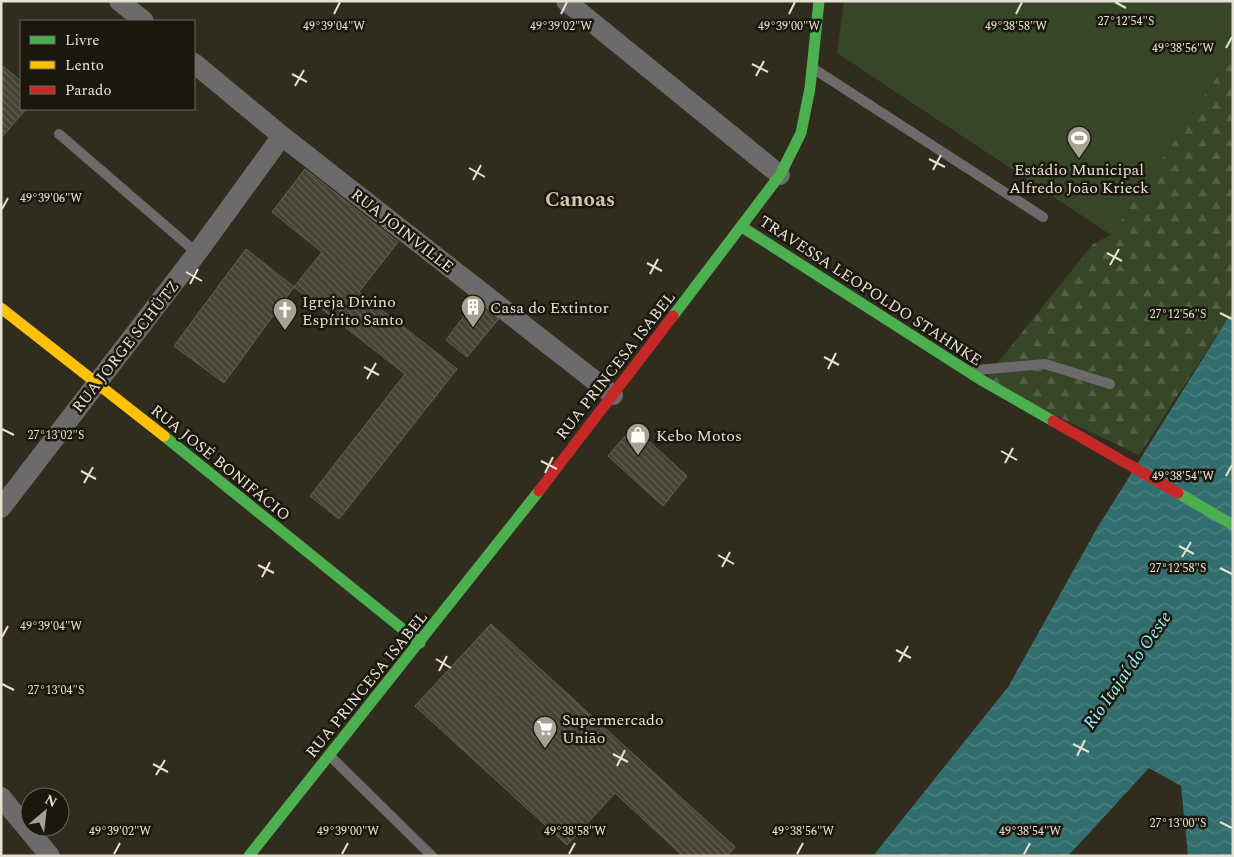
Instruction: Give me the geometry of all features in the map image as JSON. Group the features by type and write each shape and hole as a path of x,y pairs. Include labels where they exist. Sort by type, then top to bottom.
{"street":[{"path":"119,1 143,20"},
{"path":"566,1 780,175"},
{"name":"RUA PRINCESA ISABEL","path":"250,856 420,643 613,395 780,175 801,133 810,88 819,1"},
{"name":"RUA JOINVILLE","path":"195,64 282,136 613,395"},
{"name":"RUA JORGE SCHÜTZ","path":"1,508 197,254 282,136"},
{"name":"TRAVESSA LEOPOLDO STAHNKE","path":"742,227 983,381 1233,525"},
{"name":"RUA JOSÉ BONIFÁCIO","path":"1,308 97,382 420,643"},
{"path":"1,797 50,856"}],"lane":[{"path":"811,67 1043,217"},
{"path":"59,134 197,254"},
{"path":"966,370 1045,364 1110,384"},
{"path":"330,756 432,856"}],"green space":[{"name":"Estádio Municipal Alfredo João Krieck","path":"844,1 1233,1 1233,53 1111,235 837,53"},
{"path":"1233,53 1233,310 1139,455 983,381 1093,244 1111,235"}],"water":[{"name":"Rio Itajaí do Oeste","path":"1233,310 1233,856 1188,856 1181,786 1149,768 1068,856 873,856 1008,687 1096,530"}],"building":[{"path":"1,65 20,80 20,110 25,110 1,138"},
{"path":"305,169 398,242 359,292 457,369 339,519 310,496 405,374 294,287 322,252 272,212"},
{"path":"246,249 294,287 224,383 174,346"},
{"name":"Casa do Extintor","path":"478,298 501,316 467,357 446,340"},
{"path":"633,427 687,476 663,506 608,456"},
{"name":"Supermercado União","path":"491,624 735,847 727,856 683,856 615,793 567,845 415,706"}],"traffic: fast":[{"path":"673,316 780,175 801,133 810,88 819,1"},
{"path":"742,227 983,381 1053,421"},
{"path":"164,436 420,643"},
{"path":"249,856 539,491"},
{"path":"1178,493 1233,525"}],"traffic: slow":[{"path":"1,308 164,436"}],"traffic: jam":[{"path":"539,491 673,316"},
{"path":"1053,421 1178,493"}],"place":[{"name":"Estádio Municipal Alfredo João Krieck","path":"1079,159"},
{"name":"Casa do Extintor","path":"473,328"},
{"name":"Igreja Divino Espírito Santo","path":"285,331"},
{"name":"Kebo Motos","path":"638,456"},
{"name":"Supermercado União","path":"545,749"}],"district":[{"name":"Canoas","path":"580,199"}]}
